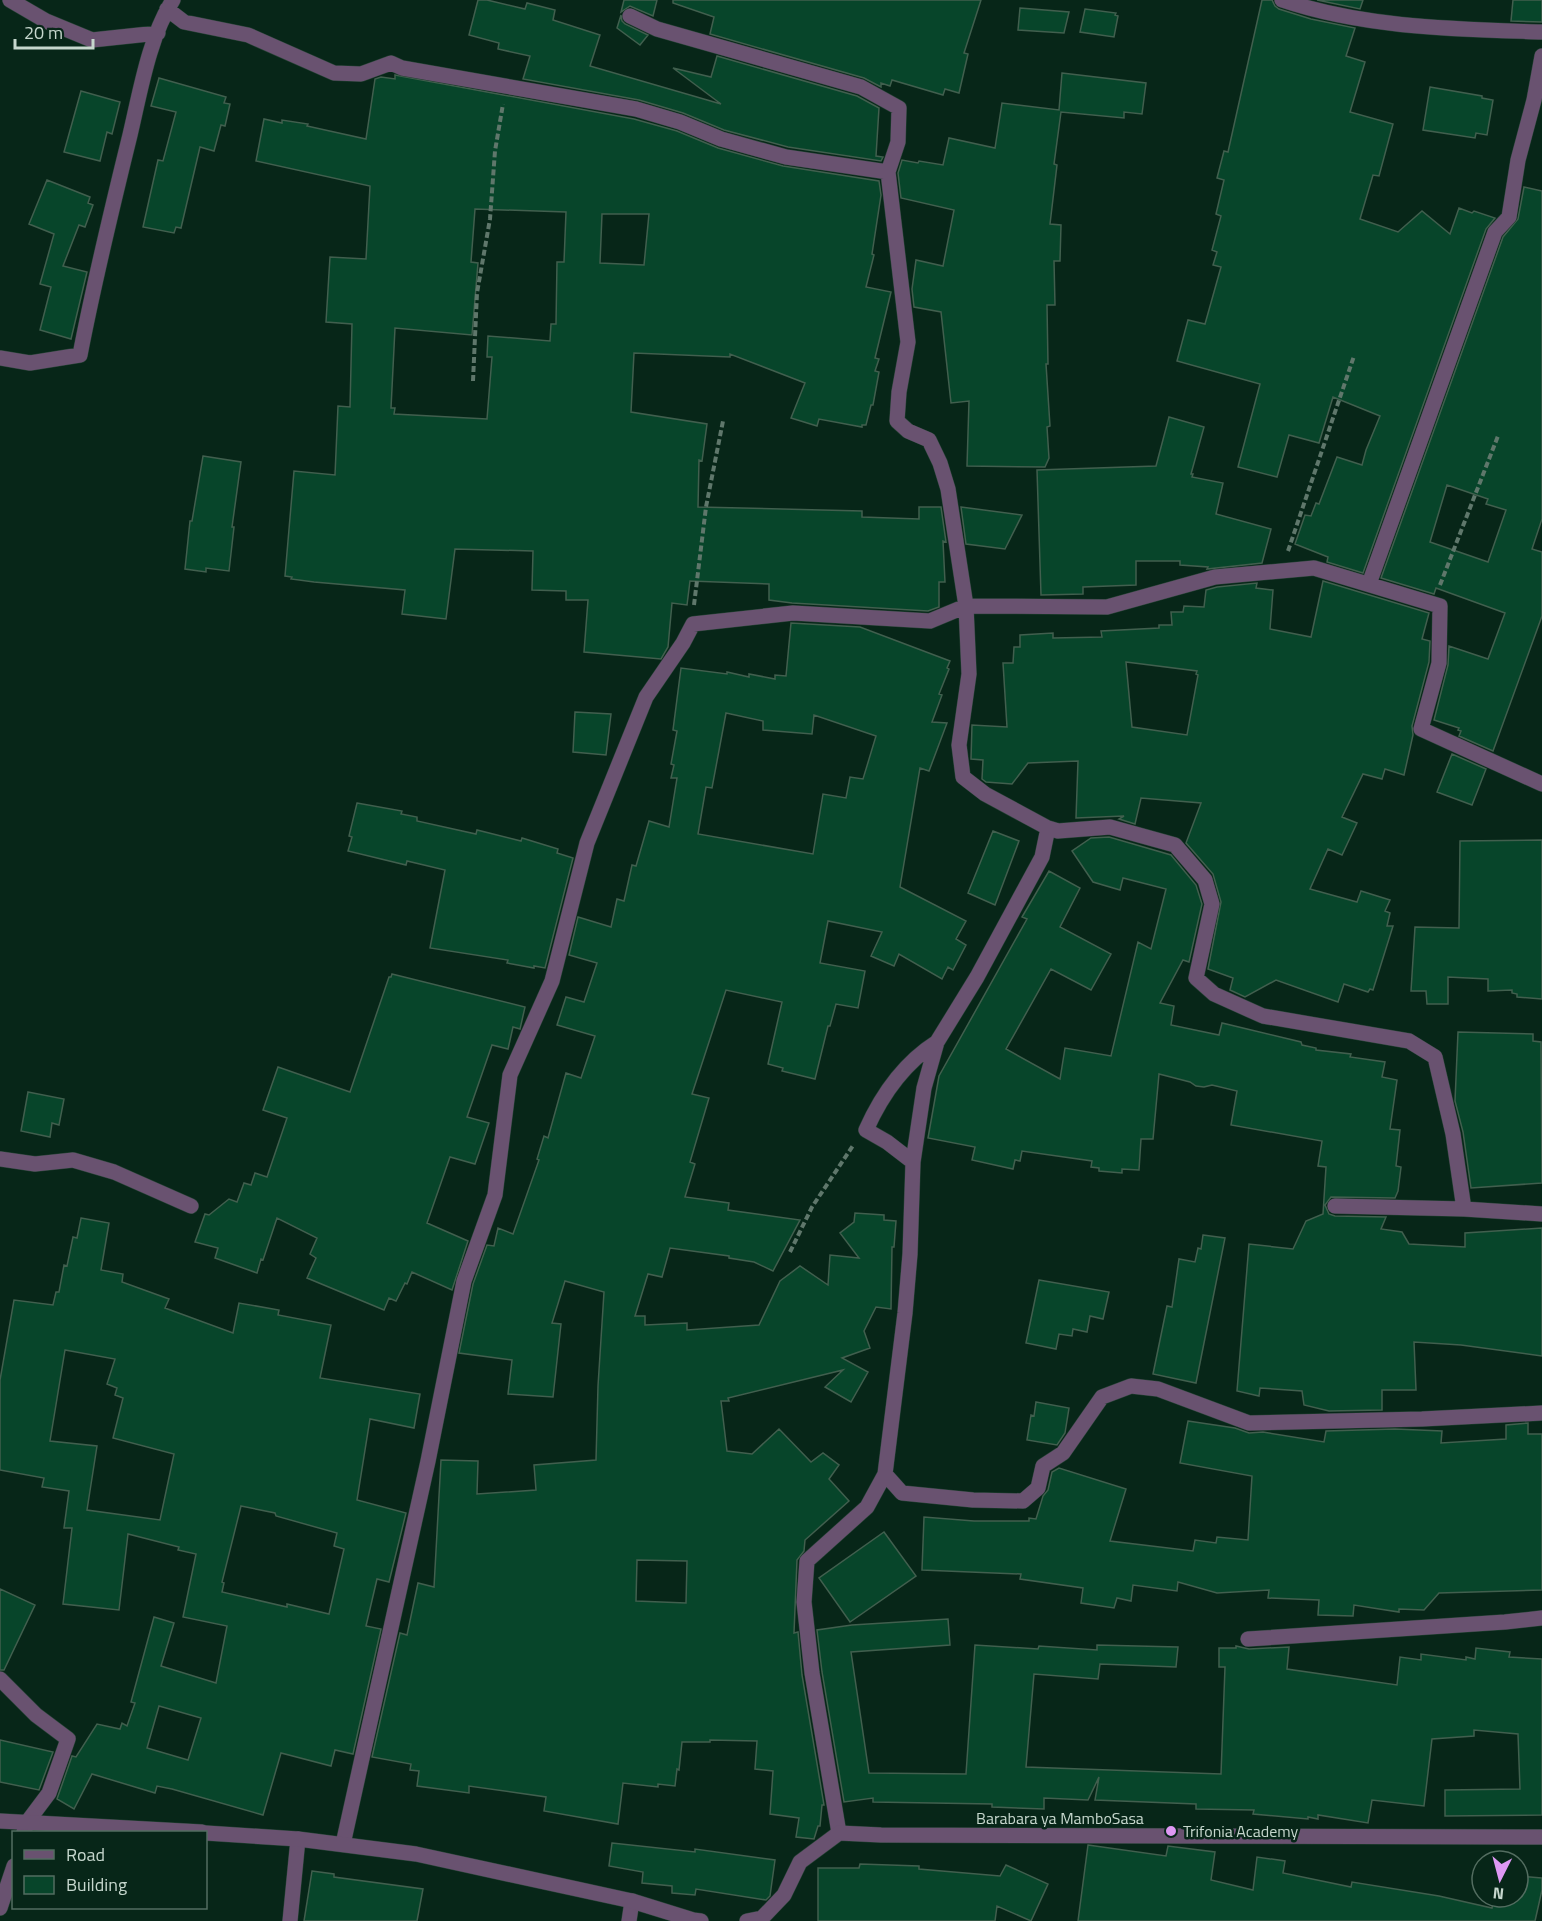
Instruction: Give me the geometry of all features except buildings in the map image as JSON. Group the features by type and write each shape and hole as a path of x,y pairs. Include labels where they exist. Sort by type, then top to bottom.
{"street":[{"path":"10,0 46,21 92,40 158,33"},
{"path":"1282,0 1309,9 1373,21 1419,26 1542,32"},
{"path":"0,357 30,363 80,355 89,307 144,75 170,4 184,22 248,35 334,73 361,74 391,63 402,68 636,109 680,122 721,139 786,157 888,172"},
{"path":"630,16 657,29 861,87 899,108 898,142 888,172 908,342 899,392 897,421 908,431 929,440 940,463 948,489 966,606 969,674 959,745 963,777 985,794 1048,828 1058,831 1110,827 1175,845 1205,880 1212,904 1196,978 1214,994 1263,1016 1408,1041 1436,1057 1453,1134 1464,1209"},
{"path":"1370,584 1495,232 1509,217 1518,160 1534,100 1542,56"},
{"path":"343,1844 428,1461 464,1281 495,1195 510,1075 552,981 587,843 646,697 683,643 693,624 793,613 930,621 966,606 1107,607 1215,577 1314,568 1440,606 1439,663 1421,729 1542,784"},
{"path":"758,1920 784,1895 800,1862 838,1833 812,1673 804,1602 807,1561 867,1507 885,1474 909,1266 913,1162 924,1088 937,1042 977,977 1042,857 1048,828"},
{"path":"913,1162 866,1130 878,1104 892,1082 921,1053 937,1042"},
{"path":"0,1159 35,1164 73,1160 114,1172 191,1206"},
{"path":"1335,1206 1464,1209 1542,1214"},
{"path":"885,1474 902,1493 973,1500 1023,1501 1038,1488 1043,1466 1064,1453 1102,1397 1131,1386 1158,1389 1249,1423 1422,1419 1542,1413"},
{"path":"1248,1640 1542,1618"},
{"path":"0,1679 36,1715 68,1739 49,1793 26,1827"},
{"path":"0,1821 26,1827 145,1831"},
{"path":"207,1833 298,1839 416,1854 632,1901 701,1921"},
{"name":"Barabara ya MamboSasa","path":"838,1833 1542,1837"},
{"path":"290,1921 298,1839"},
{"path":"0,1908 12,1872"},
{"path":"629,1921 632,1901"}],"path":[{"path":"473,381 477,293 490,219 495,151 506,86"},
{"path":"1281,571 1354,356"},
{"path":"693,624 694,598 706,507 723,421"},
{"path":"1440,606 1439,588 1498,436"},
{"path":"790,1252 812,1207 842,1159 866,1130"}],"place":[{"name":"Trifonia Academy","path":"1171,1831"}]}
